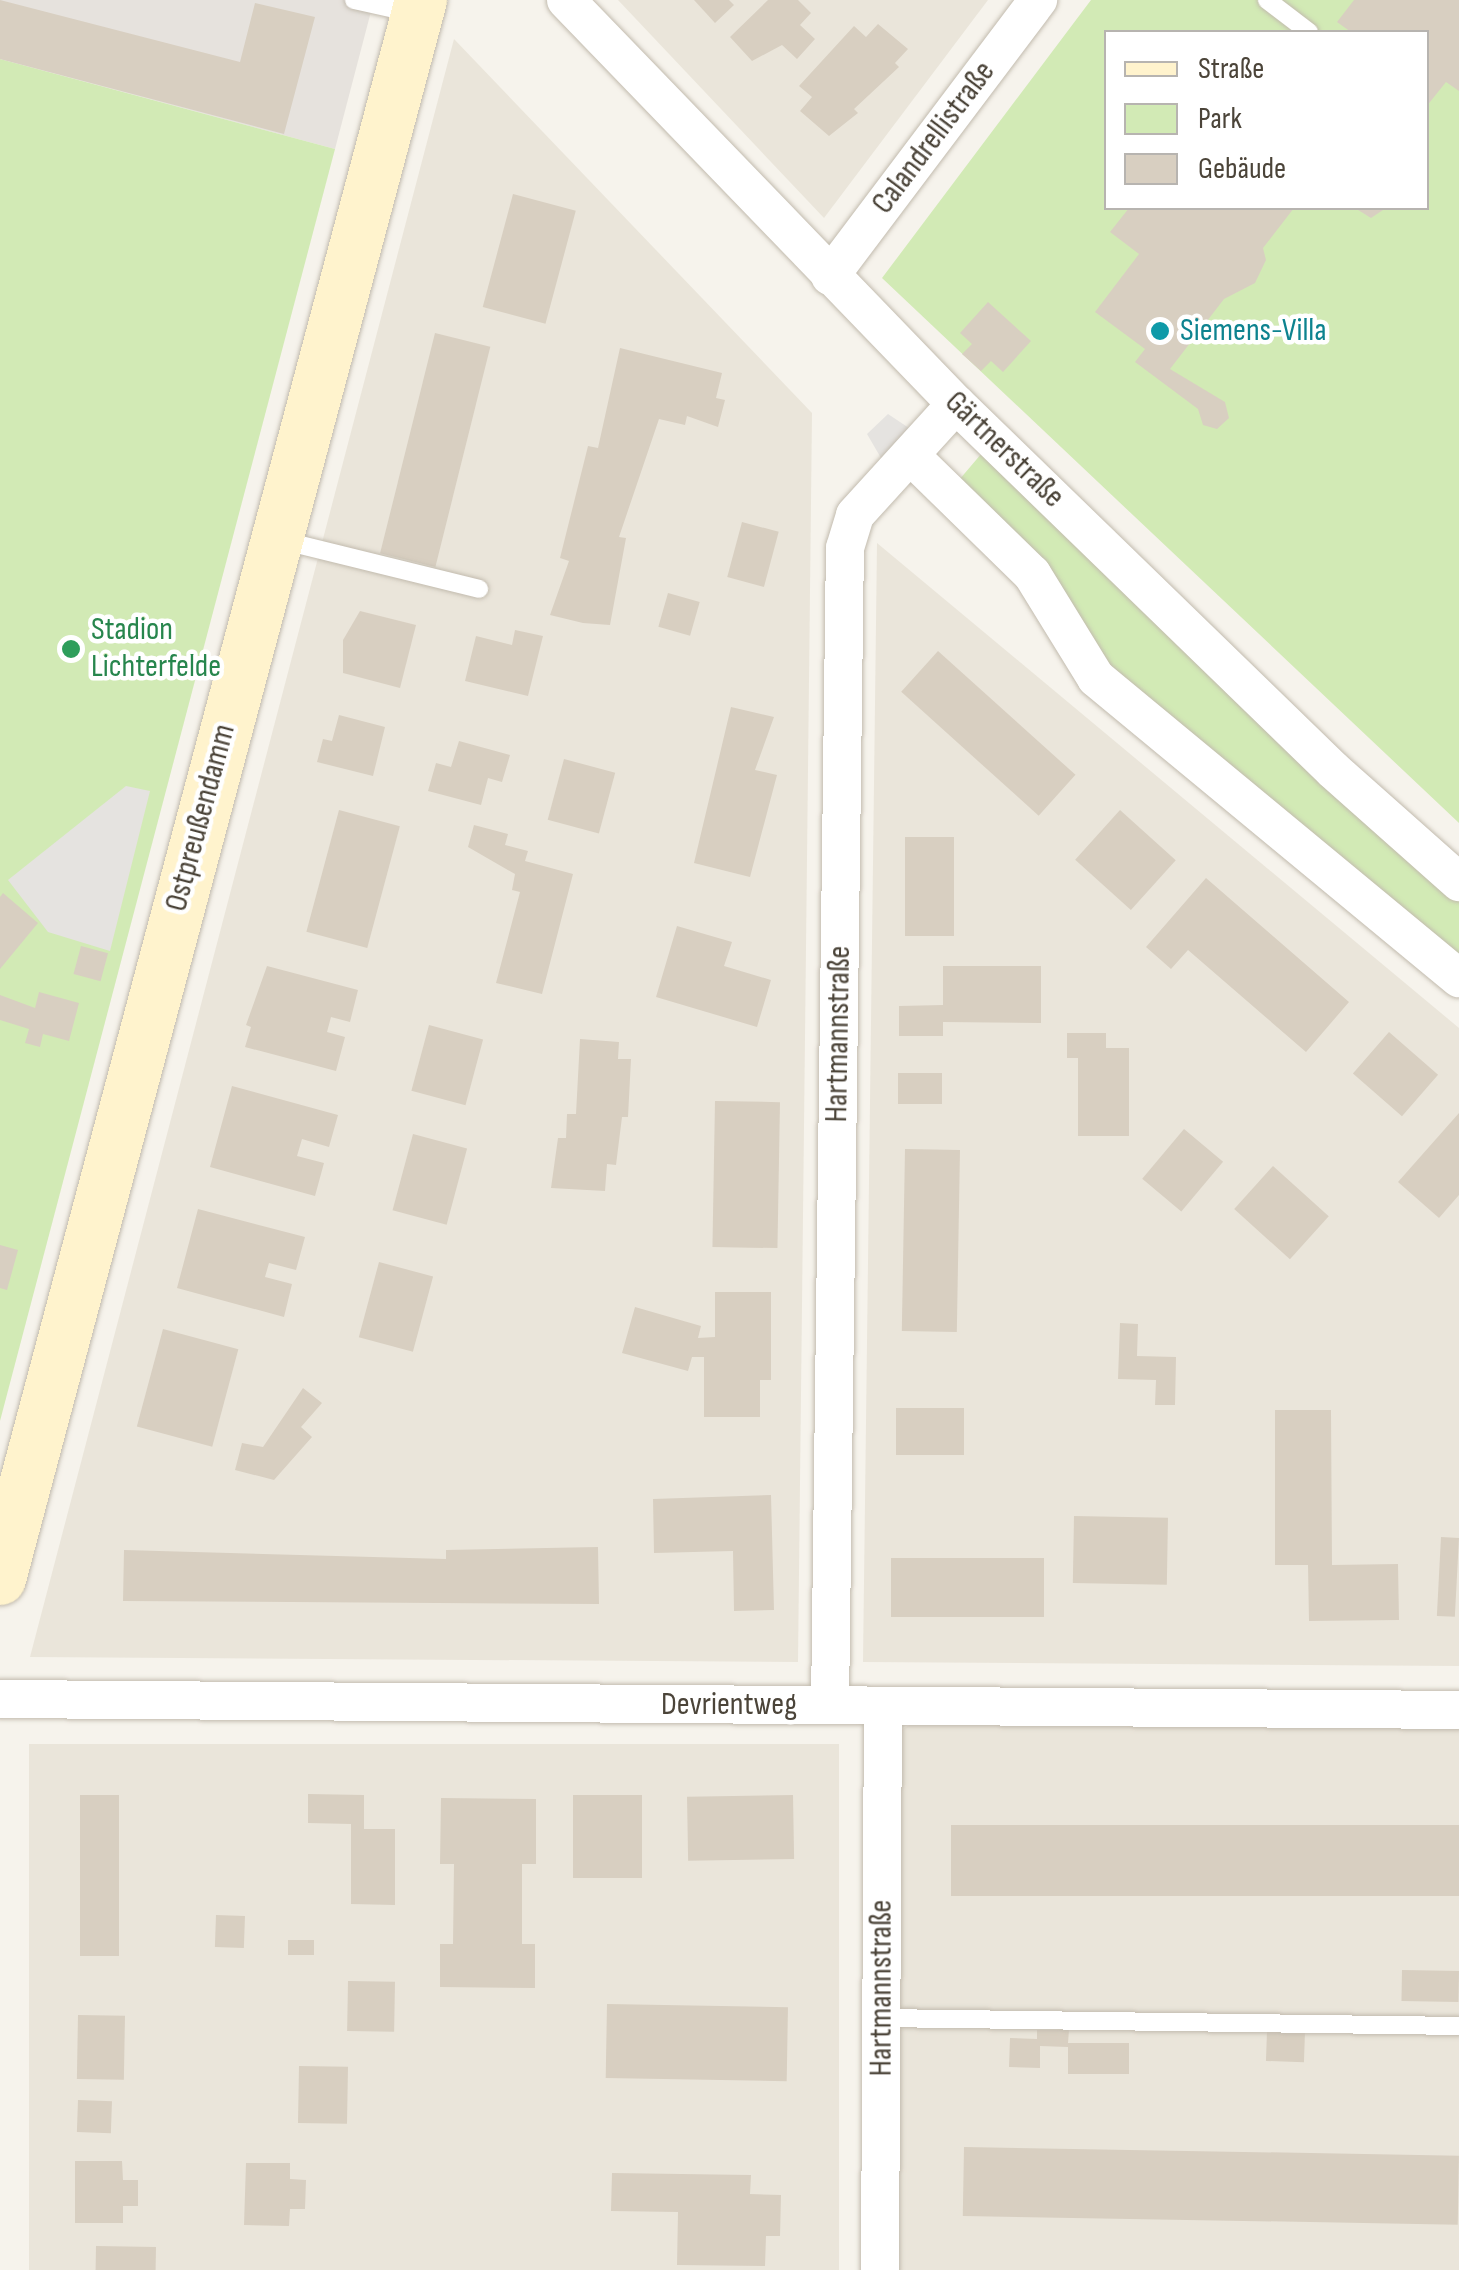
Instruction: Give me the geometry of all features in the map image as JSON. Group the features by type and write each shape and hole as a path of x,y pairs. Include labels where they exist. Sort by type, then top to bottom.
{"street":[{"name":"Gärtnerstraße","path":"566,0 956,404 1333,770 1459,882"},
{"name":"Calandrellistraße","path":"830,276 1038,0"},
{"name":"Ostpreußendamm","path":"0,1578 420,7"},
{"name":"Hartmannstraße","path":"830,1705 844,548 855,515 956,404"},
{"path":"911,456 1032,574 1096,678 1459,978"},
{"name":"Devrientweg","path":"0,1699 1459,1710"},
{"name":"Hartmannstraße","path":"880,2270 883,1706"}],"lane":[{"path":"354,0 420,7"},
{"path":"1268,0 1306,30"},
{"path":"277,540 478,589"},
{"path":"882,2018 1459,2026"}],"shaded area":[{"path":"0,0 374,0 335,149 0,59"},
{"path":"618,0 988,0 824,218"},
{"path":"454,39 812,413 798,1662 30,1657"},
{"path":"888,414 909,428 881,458 867,434"},
{"path":"877,543 1459,1028 1459,1666 863,1662"},
{"path":"126,786 150,791 110,951 48,932 8,880"},
{"path":"911,1724 1459,1725 1459,2270 895,2270 901,1730"},
{"path":"29,1744 839,1744 839,2270 29,2270"}],"green space":[{"path":"1091,0 1459,0 1459,823 882,278"},
{"name":"Stadion Lichterfelde","path":"0,59 335,149 0,1421"},
{"path":"982,453 1314,773 1459,901 1459,959 1098,655 959,480"}],"building":[{"path":"0,0 240,62 255,3 315,17 284,134 0,59"},
{"path":"694,0 729,0 734,5 715,23"},
{"path":"768,0 798,0 811,13 800,25 815,39 797,59 782,45 752,61 730,37"},
{"path":"1354,0 1459,0 1459,91 1446,82 1429,103 1429,30 1348,30 1337,22"},
{"path":"878,24 908,49 895,63 899,67 854,109 858,113 829,136 800,111 812,97 799,86 854,26 866,37"},
{"path":"513,194 576,211 546,324 483,307"},
{"name":"Siemens-Villa","path":"1127,210 1292,210 1263,248 1266,260 1255,283 1224,299 1170,369 1225,402 1229,418 1217,429 1203,425 1198,409 1135,362 1145,349 1095,312 1139,254 1110,232"},
{"path":"1358,210 1383,210 1371,218"},
{"path":"988,302 1031,341 1003,372 991,361 981,371 962,354 972,344 960,333"},
{"path":"435,333 490,347 435,567 380,553"},
{"path":"620,348 722,373 716,398 725,400 718,427 687,416 685,425 659,419 619,537 626,538 610,625 583,623 550,615 569,561 560,558 588,446 598,448"},
{"path":"742,522 779,532 764,587 727,577"},
{"path":"668,593 700,602 690,636 658,627"},
{"path":"360,611 416,625 400,688 343,673 343,640"},
{"path":"515,630 543,636 528,696 465,681 476,636 512,645"},
{"path":"938,651 1075,775 1039,816 901,692"},
{"path":"731,707 774,717 755,770 777,775 750,877 694,863"},
{"path":"339,715 385,727 373,776 317,762 323,739 332,741"},
{"path":"459,741 510,755 502,782 488,778 481,805 428,791 436,763 451,767"},
{"path":"564,759 615,773 599,834 548,820"},
{"path":"339,810 400,826 367,948 306,932"},
{"path":"1120,810 1176,860 1131,910 1075,860"},
{"path":"474,825 508,834 505,845 528,851 525,861 573,874 542,994 496,983 520,892 512,890 515,874 468,847"},
{"path":"905,837 954,837 954,936 905,936"},
{"path":"1206,878 1349,1002 1306,1052 1188,950 1171,969 1146,947"},
{"path":"3,893 38,923 0,969 0,897"},
{"path":"677,926 732,942 724,966 771,980 757,1027 656,997"},
{"path":"81,946 108,953 101,981 73,974"},
{"path":"267,966 358,990 350,1022 331,1017 327,1032 345,1037 336,1071 245,1047 251,1027 246,1025"},
{"path":"943,966 1041,966 1041,1023 943,1022 943,1036 899,1036 899,1006 943,1005"},
{"path":"39,992 79,1003 69,1041 43,1034 40,1047 25,1043 29,1029 0,1020 0,995 35,1008"},
{"path":"429,1025 483,1039 465,1105 411,1091"},
{"path":"1389,1032 1438,1075 1402,1116 1353,1074"},
{"path":"1067,1033 1106,1033 1106,1048 1129,1048 1129,1136 1078,1136 1078,1058 1067,1058"},
{"path":"580,1039 619,1042 618,1059 631,1059 628,1117 622,1117 616,1165 607,1164 605,1191 551,1188 558,1138 566,1138 567,1114 576,1114"},
{"path":"898,1073 942,1073 942,1104 898,1104"},
{"path":"232,1086 338,1115 329,1147 302,1139 297,1156 324,1163 315,1196 210,1167"},
{"path":"715,1101 780,1102 777,1248 712,1247"},
{"path":"1459,1113 1459,1195 1439,1218 1398,1182"},
{"path":"1184,1129 1223,1162 1181,1212 1142,1179"},
{"path":"413,1134 467,1148 447,1225 393,1210"},
{"path":"905,1149 960,1150 957,1332 902,1331"},
{"path":"1273,1166 1329,1216 1290,1259 1234,1209"},
{"path":"198,1209 305,1237 296,1270 269,1263 265,1277 292,1284 284,1317 177,1288"},
{"path":"0,1245 18,1250 7,1290 0,1288"},
{"path":"379,1262 433,1276 413,1352 359,1337"},
{"path":"715,1292 771,1292 771,1380 760,1380 760,1417 704,1417 704,1357 692,1357 688,1371 622,1353 635,1307 701,1326 698,1338 715,1337"},
{"path":"1120,1323 1138,1324 1137,1356 1176,1357 1175,1405 1155,1405 1156,1380 1118,1379"},
{"path":"163,1329 238,1349 212,1447 137,1427"},
{"path":"303,1388 322,1403 301,1427 312,1437 274,1480 235,1470 242,1443 263,1447"},
{"path":"896,1408 964,1408 964,1455 896,1455"},
{"path":"1275,1410 1331,1410 1332,1565 1398,1564 1399,1620 1309,1621 1308,1565 1275,1565"},
{"path":"771,1495 774,1610 734,1611 733,1551 654,1553 653,1499"},
{"path":"1074,1516 1168,1518 1167,1585 1073,1583"},
{"path":"1441,1537 1459,1538 1455,1617 1437,1616"},
{"path":"598,1547 599,1604 123,1601 124,1550 446,1559 446,1550"},
{"path":"891,1558 1044,1558 1044,1617 891,1617"},
{"path":"308,1794 364,1795 364,1829 395,1829 395,1905 351,1904 351,1824 308,1823"},
{"path":"80,1795 119,1795 119,1956 80,1956"},
{"path":"573,1795 642,1795 642,1878 573,1878"},
{"path":"793,1795 794,1859 688,1861 687,1797"},
{"path":"441,1798 536,1799 536,1864 522,1864 522,1944 535,1944 535,1988 440,1987 440,1944 453,1944 454,1864 440,1864"},
{"path":"951,1825 1459,1825 1459,1896 951,1896"},
{"path":"216,1915 245,1916 244,1948 215,1947"},
{"path":"288,1940 314,1940 314,1955 288,1955"},
{"path":"1402,1970 1459,1971 1458,2002 1401,2001"},
{"path":"348,1981 395,1982 394,2032 347,2031"},
{"path":"607,2004 788,2007 787,2081 606,2078"},
{"path":"78,2015 125,2016 124,2080 77,2079"},
{"path":"1037,2030 1069,2030 1068,2043 1129,2043 1129,2074 1068,2074 1068,2047 1040,2046 1040,2068 1009,2067 1010,2038 1037,2039"},
{"path":"1267,2031 1305,2032 1304,2062 1266,2061"},
{"path":"299,2066 348,2067 347,2124 298,2123"},
{"path":"78,2100 112,2101 111,2133 77,2132"},
{"path":"964,2147 1459,2156 1458,2225 963,2216"},
{"path":"75,2161 122,2161 123,2180 138,2180 138,2206 123,2206 123,2223 75,2223"},
{"path":"246,2163 290,2163 290,2179 306,2180 305,2209 290,2209 289,2226 244,2225"},
{"path":"612,2173 751,2175 750,2194 781,2195 780,2236 766,2236 765,2266 677,2265 678,2212 611,2211"},
{"path":"96,2246 156,2247 156,2270 96,2270"}],"place":[{"name":"Siemens-Villa","path":"1160,331"},
{"name":"Stadion Lichterfelde","path":"71,649"}]}
